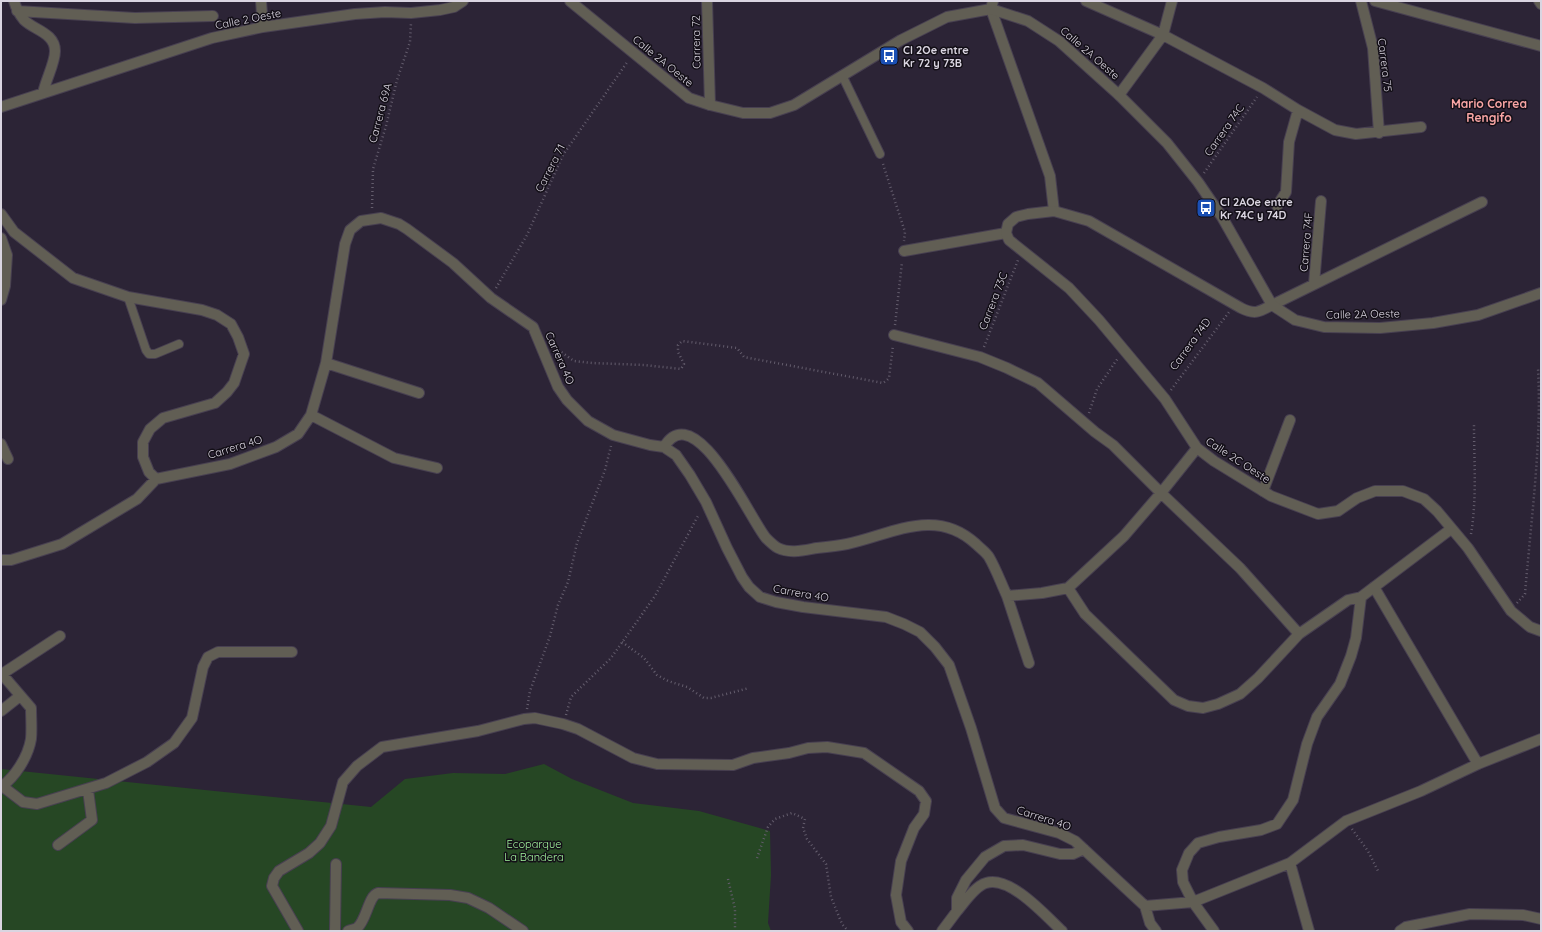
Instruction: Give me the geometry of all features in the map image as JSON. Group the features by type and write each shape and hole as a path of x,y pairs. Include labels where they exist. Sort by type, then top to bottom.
{"street":[{"path":"261,1 263,27"},
{"name":"Calle 2 Oeste","path":"1,107 212,38 263,27 355,14 385,12 411,14 454,7 463,1"},
{"name":"Calle 2A Oeste","path":"570,1 689,98 710,106 743,113 770,113 794,105 901,40 947,17 992,5 1028,21 1059,41 1119,94 1167,143 1198,182 1222,217 1272,305 1295,320 1324,327 1380,328 1434,323 1478,315 1541,294"},
{"name":"Carrera 72","path":"707,1 710,106"},
{"path":"1086,1 1163,34 1263,88 1298,110 1335,130 1356,134 1379,133 1421,127"},
{"path":"1119,94 1163,34 1172,1"},
{"name":"Carrera 75","path":"1361,1 1373,48 1379,133"},
{"path":"1375,1 1541,46"},
{"path":"992,5 1050,176 1054,211"},
{"path":"16,6 135,18 214,16"},
{"path":"16,6 24,20 50,38 54,43 55,52 45,81 43,93"},
{"path":"1277,206 1286,192 1289,142 1298,110"},
{"name":"Carrera 74F","path":"1314,284 1321,201"},
{"path":"904,251 1006,233 1008,224 1016,218 1028,214 1054,211 1089,221 1234,304 1250,312 1258,312 1482,202"},
{"path":"1,214 14,232 73,278 128,297 202,310 217,315 231,324 238,337 244,354 234,383 215,403 163,418 150,429 143,442 143,457 149,472 156,479 137,499 62,544 11,560 1,560"},
{"name":"Carrera 4O","path":"156,479 230,464 276,447 298,434 311,415 326,363 345,244 350,230 361,221 381,218 386,219 407,229 453,263 491,298 533,327 558,387 567,400 588,422 613,436 664,447 676,455 706,502 742,577 749,587 760,597 776,602 803,607 886,617 920,632 935,647 949,665 971,728 995,808 1004,818 1059,833 1075,841 1145,906"},
{"path":"1,300 5,286 7,256 1,238 14,232"},
{"name":"Calle 2C Oeste","path":"1006,233 1009,240 1069,288 1165,399 1198,448 1214,461 1271,496 1318,514 1338,511 1357,498 1375,491 1403,492 1424,499 1438,511 1451,529 1468,548 1511,611 1530,627 1541,631"},
{"path":"894,335 980,357 1038,383 1085,424 1113,445 1240,568 1299,634"},
{"path":"326,363 419,393"},
{"path":"311,415 394,458 437,468"},
{"path":"1263,491 1290,420"},
{"path":"664,447 670,438 680,434 692,437 704,446 737,491 766,538 778,548 794,551 848,544 914,525 944,527 967,536 988,556 1007,596 1029,663"},
{"path":"1,444 8,459"},
{"path":"1007,596 1042,593 1068,588 1124,536 1198,448"},
{"path":"1068,588 1085,614 1174,700 1188,706 1203,708 1218,704 1240,694 1258,678 1299,634 1348,600 1362,597 1451,529"},
{"path":"1374,588 1478,764"},
{"path":"1214,931 1193,902 1184,882 1182,870 1188,853 1198,843 1219,837 1261,830 1277,824 1293,800 1307,744 1317,717 1340,684 1351,656 1356,638 1362,597"},
{"path":"60,636 1,674 31,708 31,740 26,756 13,776 2,787 23,802 37,804 88,790 106,783 147,762 174,743 192,718 203,667 208,657 218,652 292,652"},
{"path":"1,711 20,696"},
{"path":"298,931 272,886 274,878 279,871 309,853 320,843 331,826 343,782 357,766 382,746 478,731 524,719 535,718 578,729 633,758 657,764 733,765 753,758 789,753 808,748 827,747 864,753 919,791 926,801 924,814 914,828 901,861 896,895 901,922 908,931"},
{"path":"1156,931 1150,923 1145,906 1193,902 1290,863 1346,821 1421,791 1478,764 1541,739"},
{"path":"58,846 92,820 88,790"},
{"path":"957,911 957,898 966,880 985,857 1004,846 1023,845 1060,854 1073,854 1084,849"},
{"path":"1290,863 1309,931"},
{"path":"335,931 336,864"},
{"path":"942,931 971,894 985,883 997,882 1009,886 1062,931"},
{"path":"348,931 357,928 365,915 372,897 378,893 450,895 468,898 489,908 524,931"},
{"path":"1400,931 1406,927 1470,914 1523,915 1541,919"}],"lane":[{"path":"842,75 880,154"},
{"path":"128,297 146,350 149,354 155,354 179,344"}],"path":[{"name":"Carrera 69A","path":"371,219 373,169 386,126 397,80 410,42 411,14"},
{"name":"Carrera 71","path":"491,298 527,235 563,155 634,52"},
{"name":"Carrera 74C","path":"1198,182 1263,88"},
{"path":"552,342 557,349 574,361 644,365 681,369 684,364 678,352 678,345 682,341 737,348 744,357 883,383 889,378 905,232 880,154"},
{"name":"Carrera 73C","path":"980,357 1021,250"},
{"name":"Carrera 74D","path":"1165,399 1234,304"},
{"path":"1085,424 1097,389 1123,349"},
{"path":"1511,611 1525,594 1540,401 1538,368"},
{"path":"1468,548 1473,521 1474,425"},
{"path":"524,719 530,691 550,636 558,605 568,582 577,543 605,470 613,436"},
{"path":"563,724 571,697 611,658 655,596 706,502"},
{"path":"622,642 644,658 657,675 668,682 687,687 704,698 711,698 749,688"},
{"path":"757,858 768,827 775,819 792,813 805,819 803,828 807,840 826,864 831,897 842,924 848,931"},
{"path":"1346,821 1368,851 1379,873"},
{"path":"728,879 735,909 735,931"}],"green space":[{"name":"Ecoparque La Bandera","path":"544,764 572,779 633,803 699,811 770,831 771,875 768,923 771,931 1,931 1,769 371,807 405,779 453,773 505,774"}],"place":[{"name":"Cl 2Oe entre Kr 72 y 73B","path":"889,56"},
{"name":"Cl 2AOe entre Kr 74C y 74D","path":"1206,208"}],"district":[{"name":"Mario Correa Rengifo","path":"1489,110"}]}
